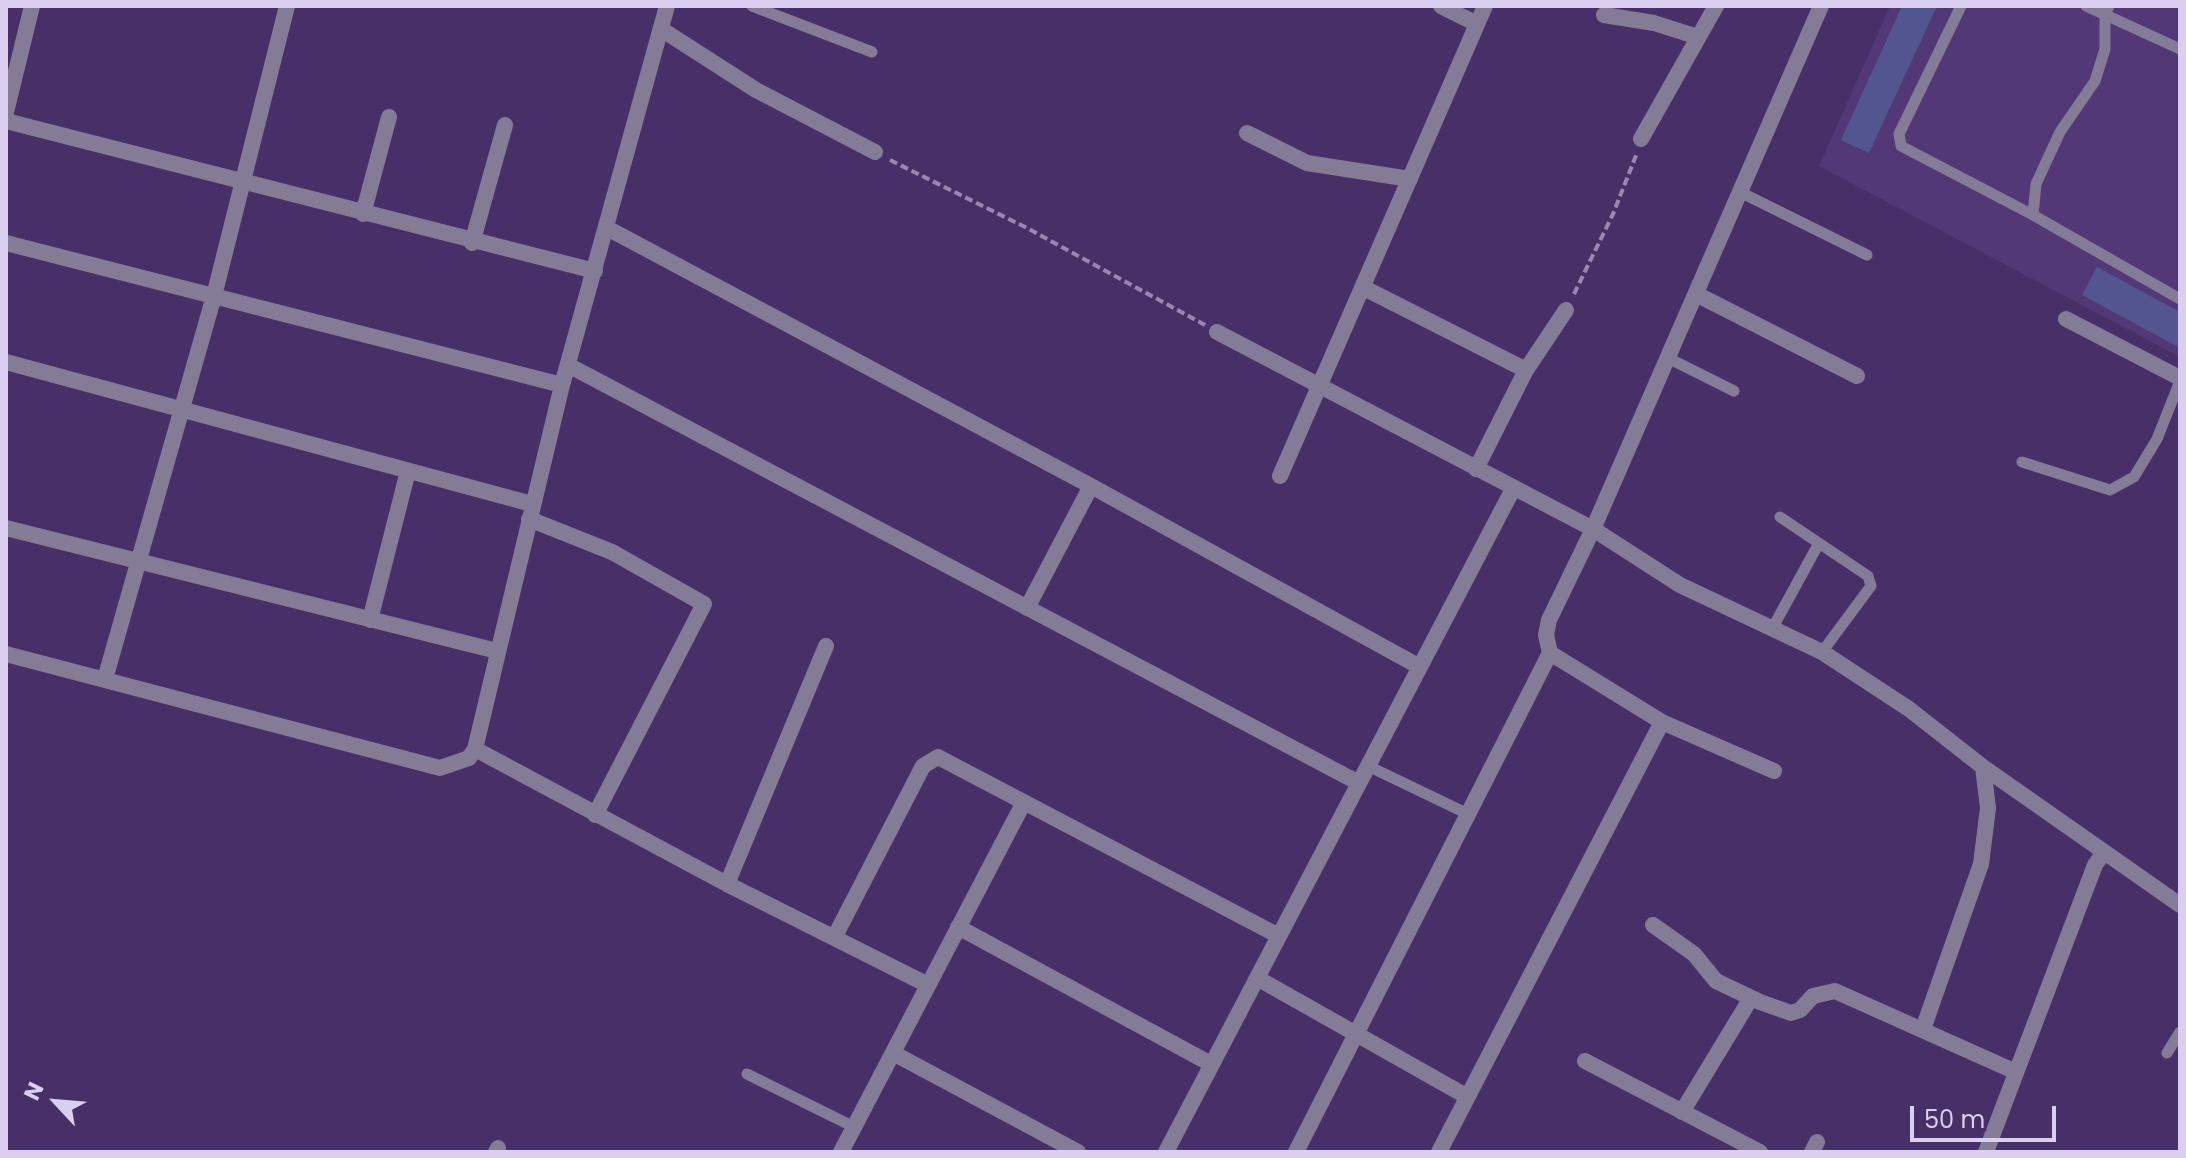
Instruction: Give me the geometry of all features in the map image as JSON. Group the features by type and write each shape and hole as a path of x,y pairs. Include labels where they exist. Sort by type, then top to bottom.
{"street":[{"path":"6,112 32,6"},
{"path":"105,679 214,296 287,6"},
{"path":"6,654 440,768 461,764 475,749 562,385 667,6"},
{"path":"1441,6 1477,24"},
{"path":"1280,476 1485,6"},
{"path":"1641,139 1716,6"},
{"path":"1296,1152 1550,653 1546,635 1549,620 1593,529 1821,6"},
{"path":"1604,15 1654,23 1698,37"},
{"path":"661,29 756,90 875,152"},
{"path":"363,214 389,117"},
{"path":"6,121 472,243 595,271"},
{"path":"472,243 505,125"},
{"path":"1247,133 1307,163 1410,179"},
{"path":"607,228 1091,486 1420,667"},
{"path":"6,243 562,385"},
{"path":"1364,288 1526,370"},
{"path":"1696,294 1857,376"},
{"path":"1476,469 1526,370 1566,310"},
{"path":"2066,319 2180,380"},
{"path":"1217,332 1593,529 1680,585 1822,652 1909,709 1983,767 2179,903"},
{"path":"6,362 408,471 531,511 704,604 595,815"},
{"path":"568,365 1359,783"},
{"path":"370,620 408,471"},
{"path":"1027,608 1091,486"},
{"path":"1166,1152 1513,489"},
{"path":"6,528 497,651"},
{"path":"727,884 758,818 784,741 826,646"},
{"path":"1550,653 1662,722 1774,771"},
{"path":"1439,1152 1662,722"},
{"path":"475,749 727,884 928,985"},
{"path":"834,938 923,766 930,759 938,757 1279,936"},
{"path":"1923,1029 1981,864 1988,808 1983,767"},
{"path":"841,1152 1024,802"},
{"path":"1986,1152 2095,865 2104,852"},
{"path":"1653,925 1694,954 1716,981 1751,998 1791,1013 1800,1010 1813,996 1835,991 2016,1072"},
{"path":"958,927 1211,1064"},
{"path":"1257,978 1466,1096"},
{"path":"1682,1112 1751,998"},
{"path":"893,1053 1078,1152"},
{"path":"1585,1061 1760,1152"}],"lane":[{"path":"752,6 872,52"},
{"path":"1961,6 1899,134 1901,146 2033,215 2180,299"},
{"path":"2086,6 2107,11 2180,49"},
{"path":"2033,215 2036,184 2060,132 2095,81 2105,49 2107,11"},
{"path":"1740,192 1867,255"},
{"path":"1668,358 1734,391"},
{"path":"2022,462 2110,490 2134,477 2157,439 2180,380"},
{"path":"1780,517 1859,567 1871,586 1822,652"},
{"path":"1772,629 1819,543"},
{"path":"1368,766 1468,814"},
{"path":"2167,1053 2180,1032"},
{"path":"747,1074 854,1127"}],"path":[{"path":"1566,310 1613,214 1641,139"},
{"path":"875,152 1027,228 1217,332"}],"shaded area":[{"path":"1890,6 2180,6 2180,357 1819,166"}],"building":[{"path":"1902,6 1937,6 1869,153 1841,140"},
{"path":"2097,267 2180,312 2180,348 2082,295"}]}
